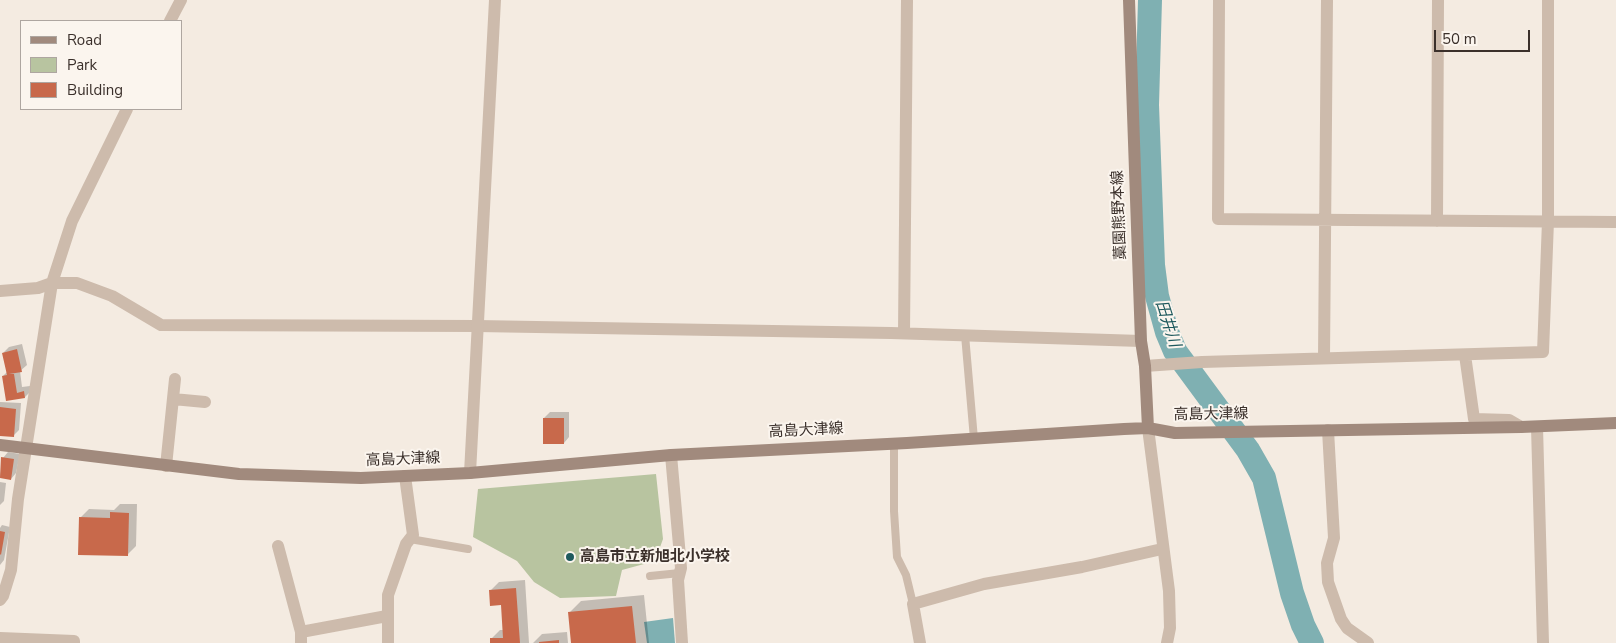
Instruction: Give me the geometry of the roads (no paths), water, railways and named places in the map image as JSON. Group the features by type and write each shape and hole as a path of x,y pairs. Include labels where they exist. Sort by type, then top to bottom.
{"main road":[{"name":"藁園熊野本線","path":"1129,0 1141,341 1145,366 1148,428"},
{"name":"高島大津線","path":"0,445 239,474 361,478 470,473 671,455 894,444 1124,428 1148,428 1175,434 1243,431 1538,427 1616,423"}],"street":[{"path":"171,20 181,0"},
{"path":"470,473 495,0"},
{"path":"904,333 907,0"},
{"path":"1219,0 1218,219 1616,222"},
{"path":"1324,358 1327,0"},
{"path":"1437,221 1438,0"},
{"path":"1145,366 1202,362 1543,352 1548,221 1548,0"},
{"path":"0,600 11,570 18,499 52,283 72,221 127,110"},
{"path":"0,291 38,288 52,283 76,283 112,296 161,324 477,326 904,333 1141,341"},
{"path":"1465,355 1474,419 1509,420 1521,427"},
{"path":"166,466 175,379"},
{"path":"173,399 204,402"},
{"path":"1538,427 1543,643"},
{"path":"1148,428 1162,549 1169,591 1170,628 1167,643"},
{"path":"1328,430 1334,538 1327,563 1328,582 1341,619 1347,628 1368,643"},
{"path":"671,455 681,568 678,580 682,643"},
{"path":"388,643 388,595 406,544 413,535 405,476"},
{"path":"278,546 301,638 387,616"},
{"path":"920,643 912,604 984,584 1082,567 1162,549"},
{"path":"0,638 74,641 74,643"}],"lane":[{"path":"965,335 974,439"},
{"path":"894,444 894,511 897,556 906,575 912,604"},
{"path":"410,539 468,549"},
{"path":"650,576 680,573"}],"water":[{"path":"673,618 675,643 647,643 644,622"}],"waterway":[{"name":"田井川","path":"1150,0 1147,105 1153,265 1157,296 1167,332 1175,351 1248,450 1264,478 1292,593 1303,625 1312,643"}],"place":[{"name":"高島市立新旭北小学校","path":"570,557"}]}
